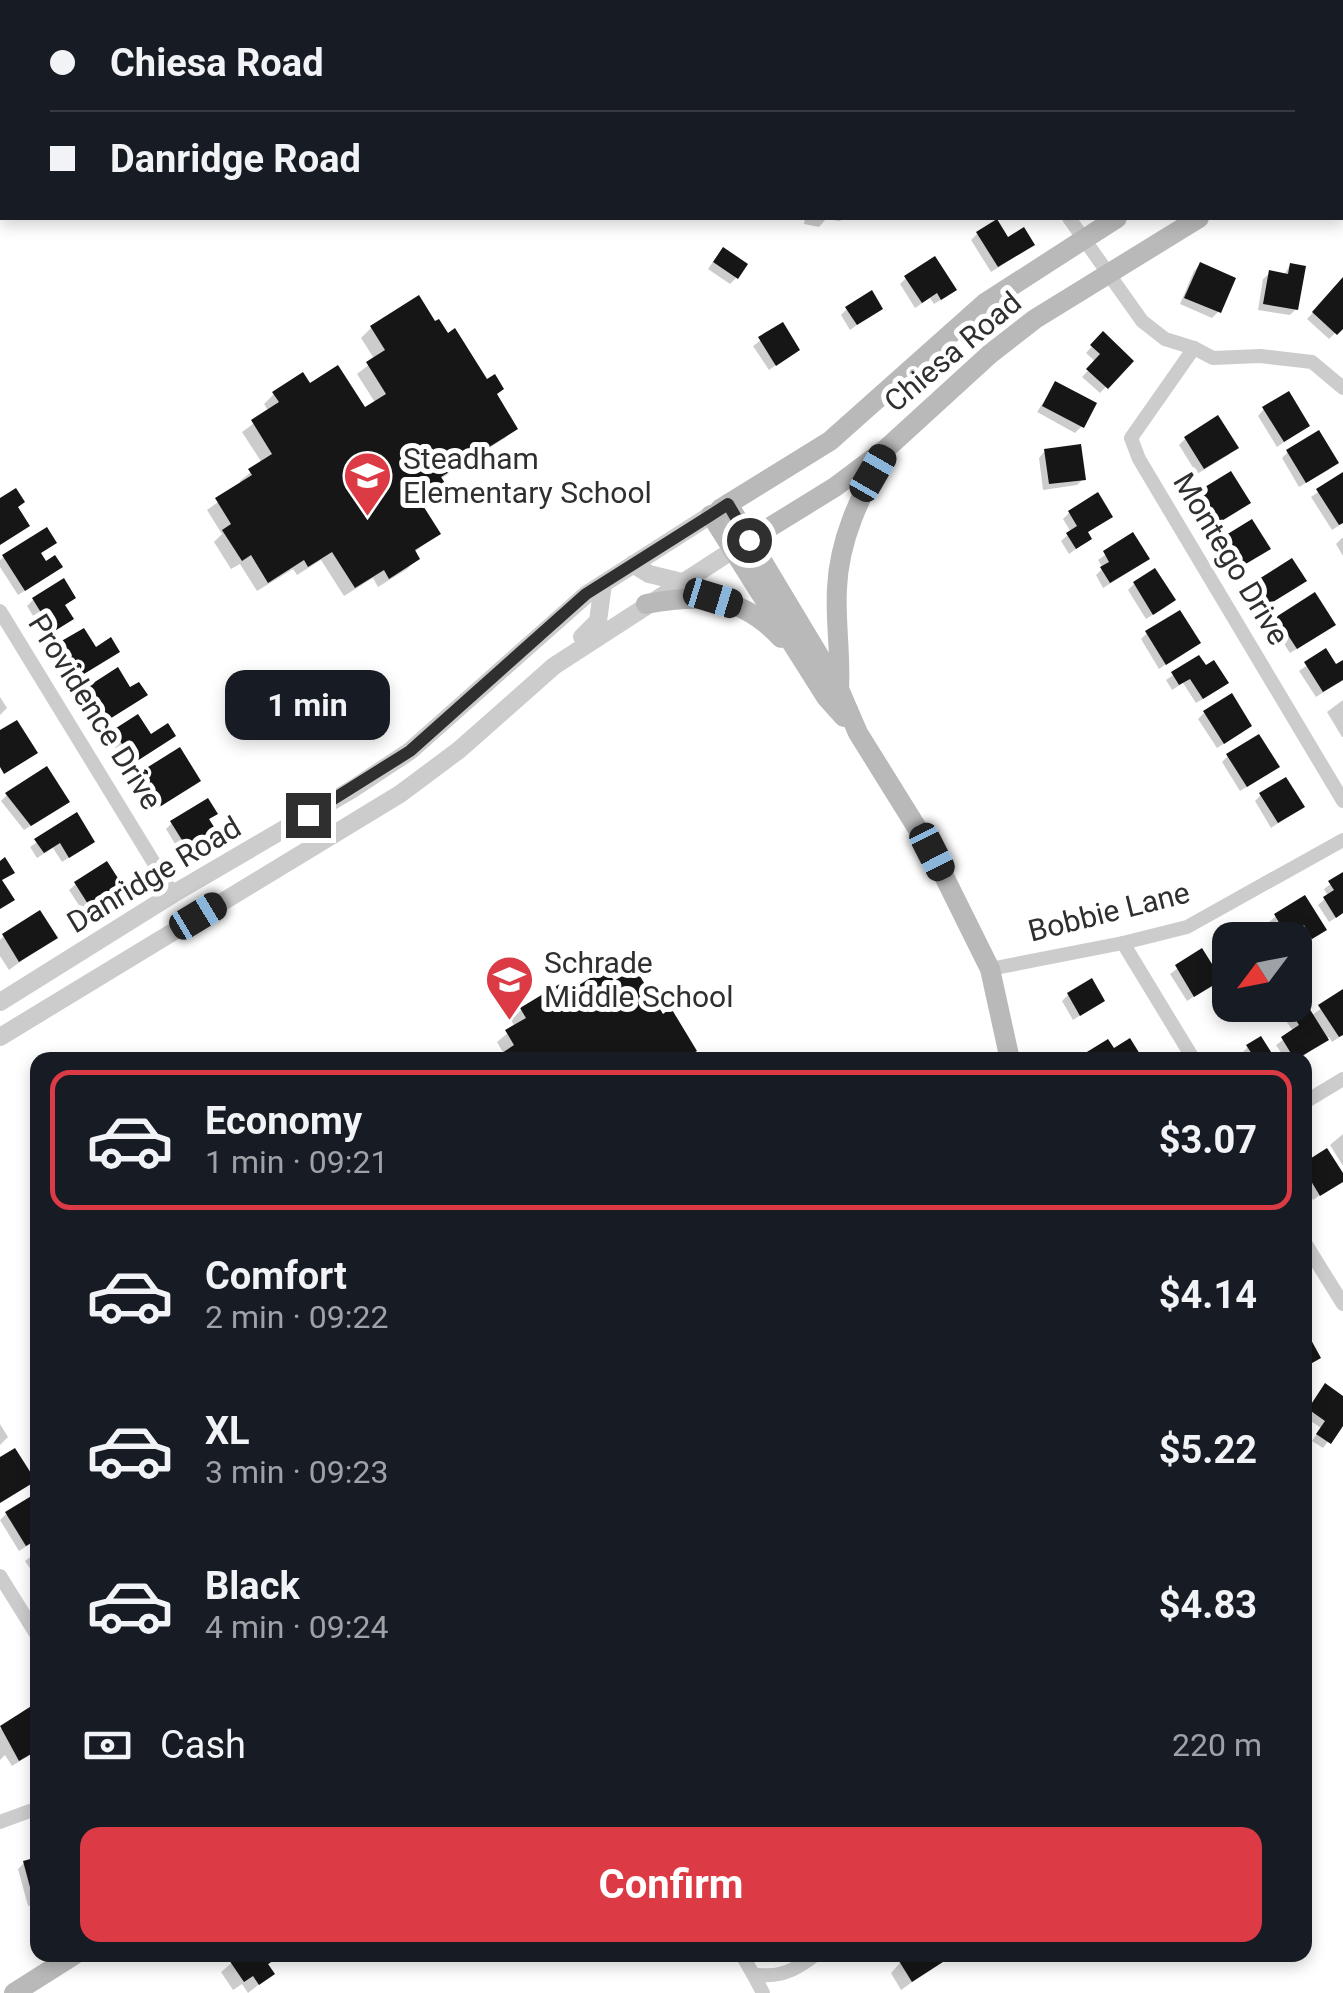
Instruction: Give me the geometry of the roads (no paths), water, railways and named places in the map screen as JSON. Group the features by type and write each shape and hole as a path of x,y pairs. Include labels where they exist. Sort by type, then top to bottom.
{"main road":[{"name":"Chiesa Road","path":"720,509 830,442 985,303 1114,220"},
{"name":"Chiesa Road","path":"741,544 835,487 887,448 1035,319 1197,220"},
{"path":"839,689 837,588 842,551 859,498 887,448"},
{"path":"720,509 808,669 826,697 858,733"},
{"path":"741,544 839,689 858,733 932,852 990,969 1008,1052"},
{"path":"646,604 688,596 734,604 770,626 808,669"},
{"path":"14,1993 63,1962"}],"street":[{"path":"1071,220 1142,321 1164,339 1213,358 1260,356 1312,362 1343,388"},
{"name":"Montego Drive","path":"1194,348 1131,438 1139,459 1343,801"},
{"name":"Danridge Road","path":"0,1002 410,751 586,594 720,509"},
{"name":"Danridge Road","path":"0,1037 400,794 459,750 554,666 741,544"},
{"path":"633,564 666,580 682,582"},
{"path":"554,666 598,621 603,584"},
{"name":"Providence Drive","path":"0,612 174,894"},
{"name":"Bobbie Lane","path":"990,969 1187,926 1343,840"},
{"path":"1123,943 1189,1052"},
{"path":"1312,1098 1343,1079"},
{"path":"1312,1254 1343,1304"},
{"path":"0,1576 30,1624"},
{"path":"0,1822 30,1811"},
{"path":"746,1962 763,1993"},
{"path":"753,1974 784,1974 804,1962"}],"place":[{"name":"Steadham Elementary School","path":"368,518"},
{"name":"Schrade Middle School","path":"509,1022"}]}
